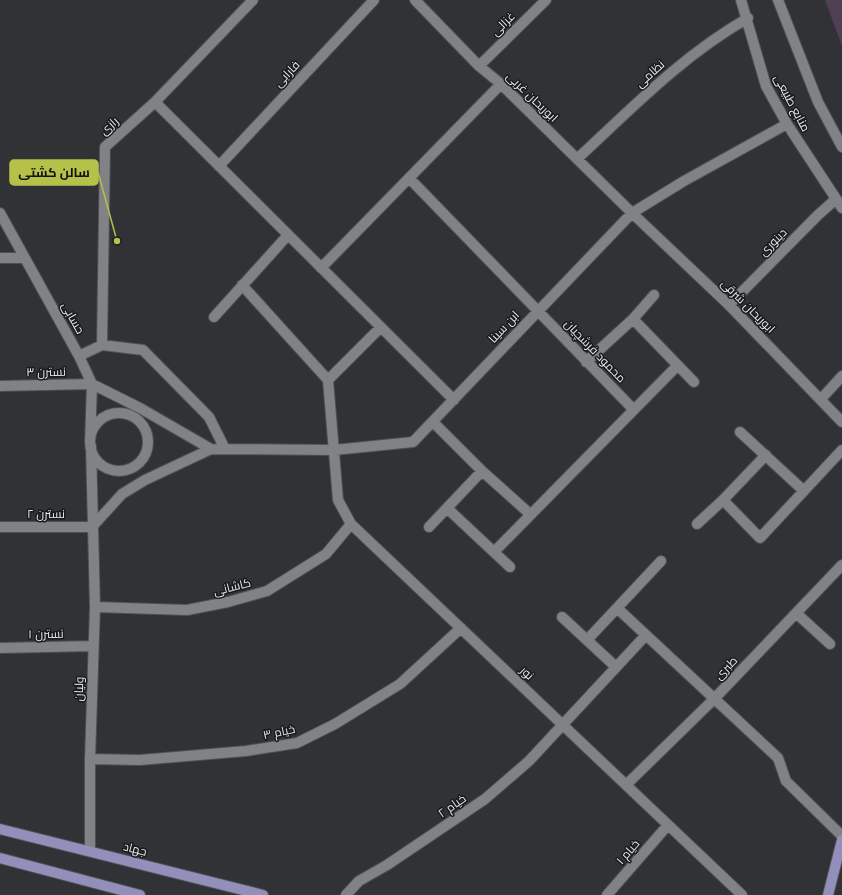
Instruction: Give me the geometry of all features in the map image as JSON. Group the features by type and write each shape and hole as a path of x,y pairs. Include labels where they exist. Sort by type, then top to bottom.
{"main road":[{"name":"جهاد","path":"0,828 263,895"},
{"path":"828,895 842,840"},
{"path":"0,858 140,895"}],"street":[{"name":"رازی","path":"102,346 105,147 155,102 252,0"},
{"name":"فارابی","path":"219,166 374,0"},
{"name":"ابوریحان غربی","path":"415,0 479,66 501,84 632,213"},
{"name":"غزالی","path":"479,66 546,0"},
{"name":"منابع طبیعی","path":"741,0 748,18 766,86 787,124 839,203"},
{"name":"منابع طبیعی","path":"778,0 818,102 842,147"},
{"name":"نظامی","path":"576,159 669,74 720,34 748,18"},
{"path":"321,268 410,179 501,84"},
{"path":"155,102 454,400"},
{"name":"ابن سینا","path":"211,449 334,450 413,442 632,213 684,181 787,124"},
{"name":"محمود فرشچیان","path":"410,179 634,410"},
{"name":"دینوری","path":"729,305 818,215 839,203"},
{"name":"حسابی","path":"0,213 79,356 92,384 90,445 92,527"},
{"name":"ابوریحان شرقی","path":"632,213 729,305 842,422"},
{"path":"214,317 288,235"},
{"path":"0,258 25,258"},
{"path":"242,285 328,380 381,327"},
{"path":"586,362 633,319 654,295"},
{"path":"633,319 694,382"},
{"path":"79,356 102,346 144,350 209,418 225,449"},
{"path":"494,552 677,366"},
{"path":"821,399 842,376"},
{"name":"نور","path":"328,380 338,500 351,524 742,895"},
{"path":"92,384 140,408 211,449"},
{"name":"نسترن ۳","path":"0,386 92,384"},
{"path":"134,418 140,408"},
{"path":"126,414 134,418 142,424 146,432 148,442 142,459 135,466 126,470 108,469 96,460 90,445 92,432 96,425 107,416 126,414"},
{"path":"433,422 482,471 530,514"},
{"path":"740,432 804,491"},
{"path":"92,527 122,494 145,480 211,449"},
{"path":"723,500 760,538 842,450"},
{"path":"696,524 723,500 766,455"},
{"path":"135,466 145,480"},
{"path":"429,526 448,509 482,471"},
{"path":"448,509 510,567"},
{"name":"کاشانی","path":"95,607 187,610 228,602 267,591 326,554 351,524"},
{"name":"نسترن ۲","path":"0,527 92,527"},
{"name":"ولیان","path":"90,851 90,759 95,607 92,527"},
{"path":"587,640 661,561"},
{"name":"طبری","path":"626,785 714,699 842,566"},
{"path":"617,608 778,758 786,781 842,836"},
{"path":"796,613 830,644"},
{"path":"562,617 616,667"},
{"name":"خیام ۳","path":"90,759 140,760 246,751 297,743 335,724 400,684 461,628"},
{"name":"خیام ۲","path":"346,895 359,881 426,839 485,798 529,761 646,635"},
{"name":"نسترن ۱","path":"0,648 93,646"},
{"name":"خیام ۱","path":"607,895 668,825"}],"shaded area":[{"path":"825,0 842,0 842,46"}],"place":[{"name":"سالن کشتی","path":"117,241"}]}
